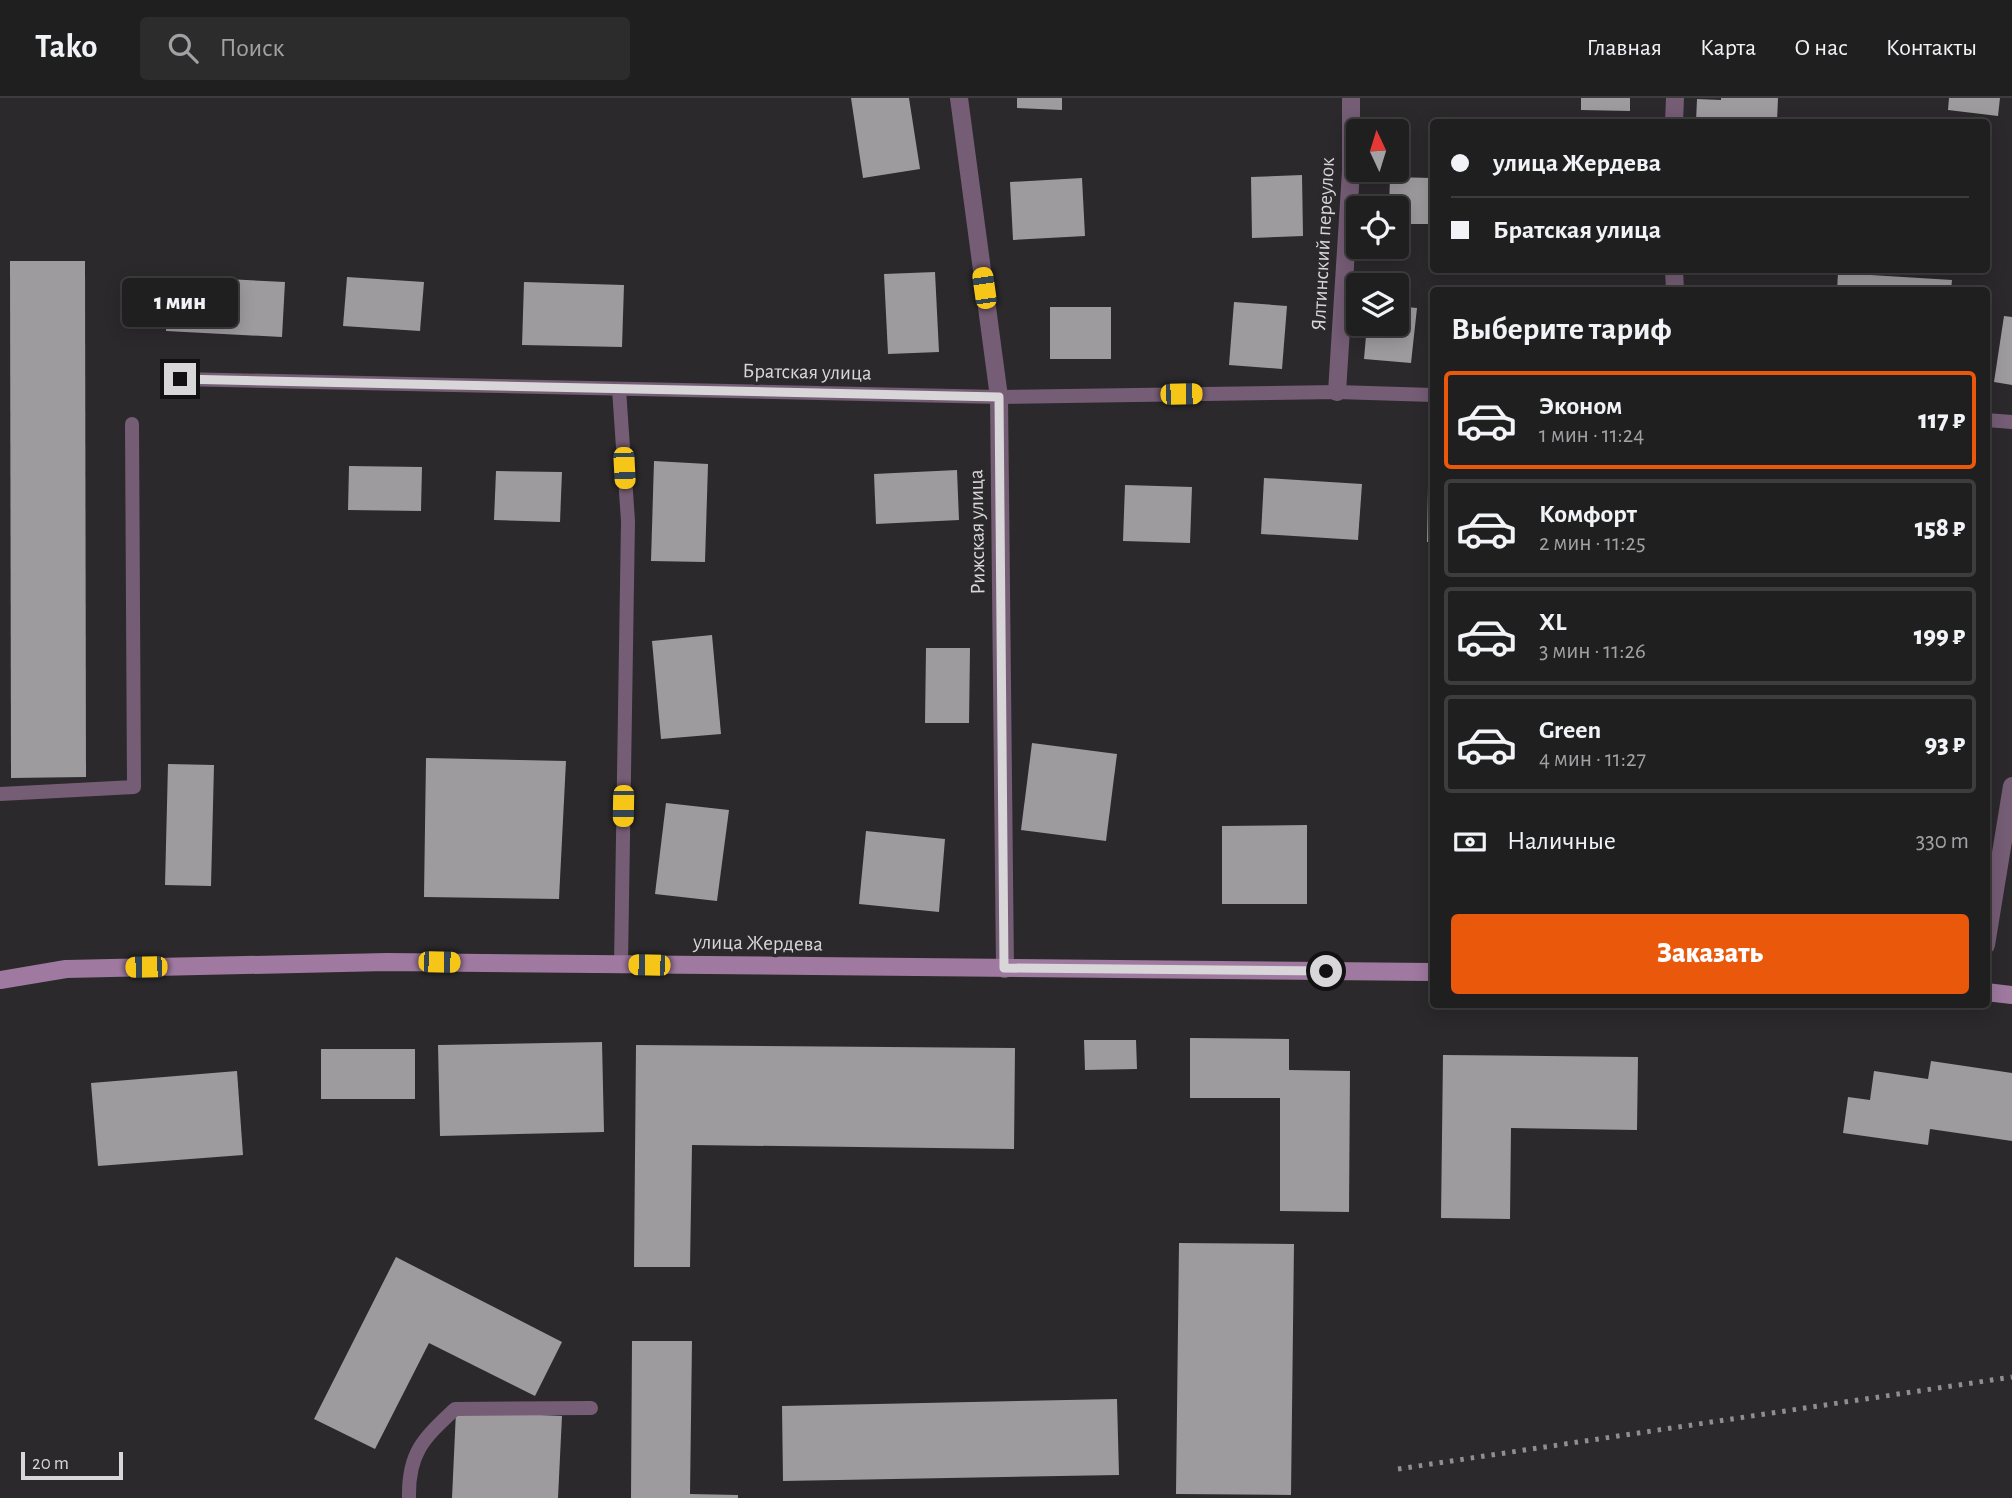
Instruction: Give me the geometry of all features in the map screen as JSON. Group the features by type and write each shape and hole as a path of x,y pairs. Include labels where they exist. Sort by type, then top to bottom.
{"main road":[{"name":"улица Жердева","path":"0,981 66,969 387,962 1430,972"},
{"path":"1990,992 2012,995"}],"street":[{"name":"Рижская улица","path":"959,98 999,397 1004,968"},
{"name":"Ялтинский переулок","path":"1337,392 1351,181 1351,98"},
{"path":"1674,119 1675,98"},
{"path":"1990,921 2012,786"}],"lane":[{"name":"Братская улица","path":"180,379 999,397 1337,392 1430,395"},
{"path":"620,389 628,522 621,964"},
{"path":"1990,420 2012,422"},
{"path":"0,794 134,787 132,424"},
{"path":"409,1498 408,1472 426,1437 455,1409 591,1408"}],"building":[{"path":"851,98 909,98 920,169 863,178"},
{"path":"1017,98 1062,98 1062,110 1017,108"},
{"path":"1581,98 1630,98 1630,111 1581,110"},
{"path":"1778,98 1777,119 1696,119 1697,99"},
{"path":"1949,98 2000,98 1998,116 1948,110"},
{"path":"1302,175 1303,236 1252,238 1251,177"},
{"path":"1409,177 1430,178 1430,224 1409,224 1409,196 1389,196 1390,182 1409,182"},
{"path":"1082,178 1085,236 1013,240 1010,182"},
{"path":"10,261 85,261 86,777 11,778"},
{"path":"935,272 939,352 888,354 884,274"},
{"path":"1838,273 1952,280 1951,287 1837,287"},
{"path":"168,276 285,282 282,337 166,331"},
{"path":"347,277 424,282 420,331 343,326"},
{"path":"524,282 624,285 622,347 522,345"},
{"path":"1234,302 1287,306 1282,369 1229,365"},
{"path":"1050,307 1111,307 1111,359 1050,359"},
{"path":"1409,307 1417,308 1411,363 1364,359 1366,336 1409,336"},
{"path":"2004,316 2012,317 2012,385 1994,382"},
{"path":"654,461 708,464 705,562 651,561"},
{"path":"349,466 422,467 421,511 348,510"},
{"path":"957,470 959,520 876,524 874,474"},
{"path":"496,471 562,472 560,522 494,520"},
{"path":"1264,478 1362,484 1358,540 1261,534"},
{"path":"1125,485 1192,487 1190,543 1123,541"},
{"path":"1428,487 1430,487 1430,542 1427,542"},
{"path":"712,635 721,734 661,739 652,641"},
{"path":"926,648 970,648 969,723 925,723"},
{"path":"1032,743 1117,754 1106,841 1021,830"},
{"path":"426,758 566,761 559,899 424,897"},
{"path":"168,764 214,765 211,886 165,885"},
{"path":"666,803 729,810 717,901 655,894"},
{"path":"1307,825 1307,904 1222,904 1222,826"},
{"path":"866,831 945,839 939,912 859,904"},
{"path":"1190,1038 1289,1039 1289,1070 1350,1071 1349,1212 1280,1211 1280,1098 1190,1098"},
{"path":"1084,1040 1136,1040 1137,1069 1085,1070"},
{"path":"602,1042 604,1132 440,1136 438,1045"},
{"path":"636,1045 1015,1048 1014,1149 692,1145 690,1267 634,1267"},
{"path":"321,1049 415,1049 415,1099 321,1099"},
{"path":"1443,1055 1638,1057 1637,1130 1511,1128 1510,1219 1441,1218"},
{"path":"1931,1061 2012,1073 2012,1141 1930,1129 1928,1145 1843,1133 1848,1097 1870,1100 1874,1071 1928,1079"},
{"path":"237,1071 243,1155 98,1166 91,1083"},
{"path":"1179,1243 1294,1244 1291,1495 1176,1494"},
{"path":"396,1257 562,1342 535,1396 429,1343 375,1449 314,1419"},
{"path":"632,1341 692,1341 690,1494 738,1495 738,1498 631,1498"},
{"path":"1117,1399 1119,1475 783,1481 782,1406"},
{"path":"456,1411 562,1416 558,1498 452,1498"}],"railway":[{"path":"1398,1469 2012,1377"}],"route":[{"path":"180,379 999,397 1004,968 1326,971"}]}
